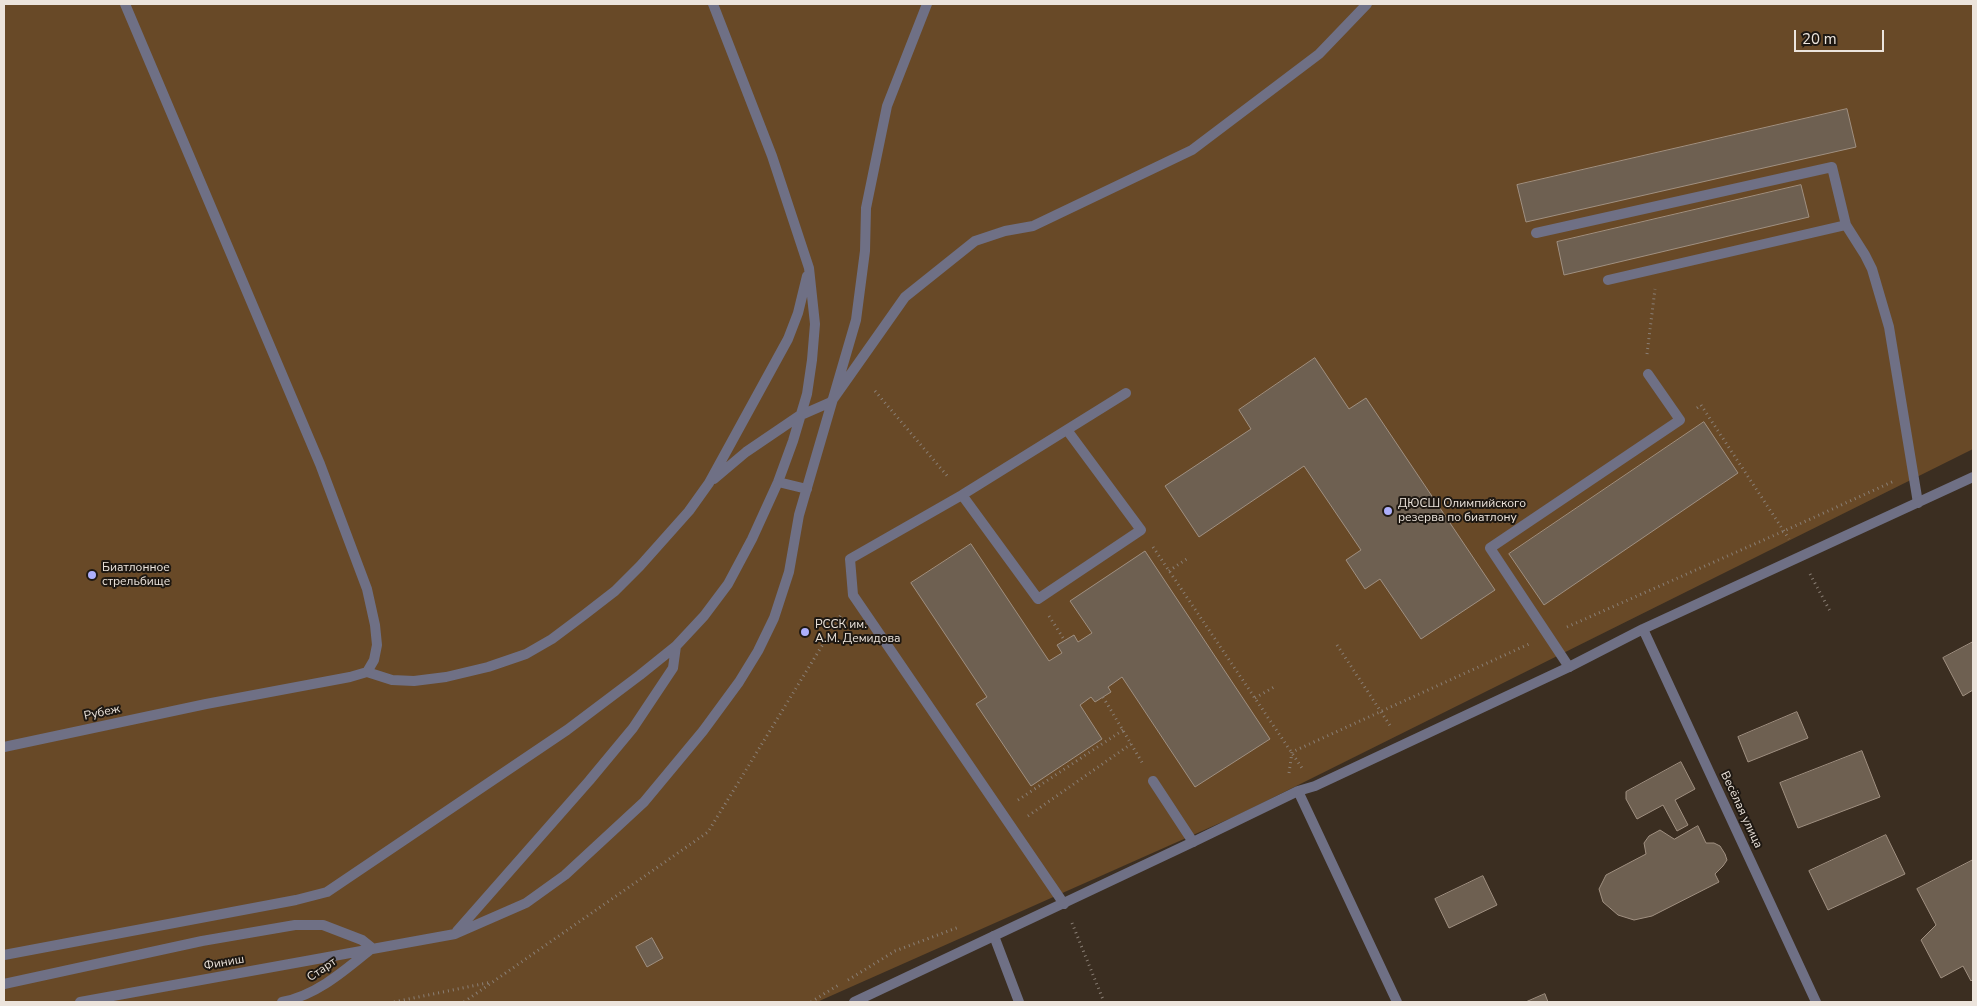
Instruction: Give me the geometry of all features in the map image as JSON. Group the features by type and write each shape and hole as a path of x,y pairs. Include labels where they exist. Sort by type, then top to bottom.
{"street":[{"path":"125,4 320,464 367,589 378,645 374,660 367,672 392,680 414,681 454,675 488,667 526,654 552,639 615,590 668,537 709,483 788,339 798,313 809,268"},
{"path":"4,955 296,900 327,892 567,730 640,675 676,646 704,616 728,584 752,539 778,482 793,441 807,394 815,324 809,268 772,156 713,4"},
{"name":"Финиш","path":"80,1002 455,934 526,902 565,876 644,802 703,731 758,651 774,618 788,572 799,516 856,320 865,251 866,208 887,106 927,4"},
{"path":"709,483 746,452 800,416 831,402 905,297 975,241 1005,231 1033,226 1192,150 1319,54 1366,4"},
{"path":"1536,232 1832,167 1846,225 1872,270 1889,327 1918,503"},
{"path":"1608,280 1846,225"},
{"path":"1569,666 1490,548 1680,420 1648,374"},
{"path":"1064,904 853,595 850,559 962,494 1126,393"},
{"path":"962,494 1038,599 1141,530 1067,430"},
{"path":"854,1002 1194,842 1298,790 1315,786 1643,629 1973,476"},
{"path":"778,482 807,489"},
{"name":"Весёлая улица","path":"1643,629 1816,1002"},
{"path":"455,934 633,728 673,668 676,646"},
{"name":"Рубеж","path":"4,747 367,672"},
{"path":"1154,781 1194,842"},
{"path":"1298,790 1397,1002"},
{"path":"4,984 202,941 295,925 323,925 362,940 372,948"},
{"path":"994,936 1019,1002"},
{"name":"Старт","path":"282,1002 296,999 312,992 341,974 372,948"}],"path":[{"path":"1648,374 1646,348 1658,268"},
{"path":"875,391 962,494"},
{"path":"1680,420 1701,405 1801,557 1830,612"},
{"path":"1292,752 1548,635 1784,532 1913,472"},
{"path":"1141,530 1315,786"},
{"path":"1169,571 1188,558"},
{"path":"464,1002 708,832 853,595"},
{"path":"1038,599 1065,641"},
{"path":"1337,645 1402,744"},
{"path":"1255,698 1274,687"},
{"path":"1103,697 1154,781"},
{"path":"1000,812 1123,730"},
{"path":"1011,828 1131,744"},
{"path":"1064,904 1104,1002"},
{"path":"394,1002 495,981"}],"shaded area":[{"name":"РССК им. А.М. Демидова","path":"4,4 1973,4 1973,449 1238,815 817,1002 4,1002"}],"building":[{"path":"1847,109 1856,147 1526,222 1517,185"},
{"path":"1801,185 1809,217 1564,275 1557,242"},
{"name":"ДЮСШ Олимпийского резерва по биатлону","path":"1315,358 1349,409 1366,398 1495,590 1421,639 1380,579 1365,589 1346,560 1361,550 1304,466 1199,537 1165,486 1251,429 1239,410"},
{"path":"1704,422 1738,473 1544,605 1509,554"},
{"path":"971,544 1049,661 1062,653 1057,645 1074,635 1078,642 1092,633 1070,601 1145,551 1270,739 1195,787 1122,677 1108,687 1111,692 1095,702 1091,697 1080,705 1102,739 1031,786 976,704 987,697 911,583"},
{"path":"1973,642 1973,690 1963,696 1943,658"},
{"path":"1797,712 1808,738 1748,762 1738,737"},
{"path":"1862,751 1880,797 1798,828 1780,783"},
{"path":"1681,762 1695,789 1675,800 1688,825 1677,831 1663,805 1637,819 1626,799 1626,792"},
{"path":"1698,826 1706,843 1714,843 1720,846 1725,854 1727,860 1715,874 1719,882 1652,916 1634,920 1618,915 1603,902 1599,889 1606,875 1646,854 1644,843 1649,836 1660,830 1674,839"},
{"path":"1886,835 1905,874 1828,910 1809,871"},
{"path":"1973,860 1973,979 1971,981 1963,966 1941,978 1921,940 1936,925 1917,889"},
{"path":"1483,876 1497,905 1449,928 1435,899"},
{"path":"652,938 663,958 647,967 636,947"},
{"path":"1545,994 1548,1002 1526,1002"}],"place":[{"name":"ДЮСШ Олимпийского резерва по биатлону","path":"1388,511"},
{"name":"Биатлонное стрельбище","path":"92,575"},
{"name":"РССК им. А.М. Демидова","path":"805,632"}]}
